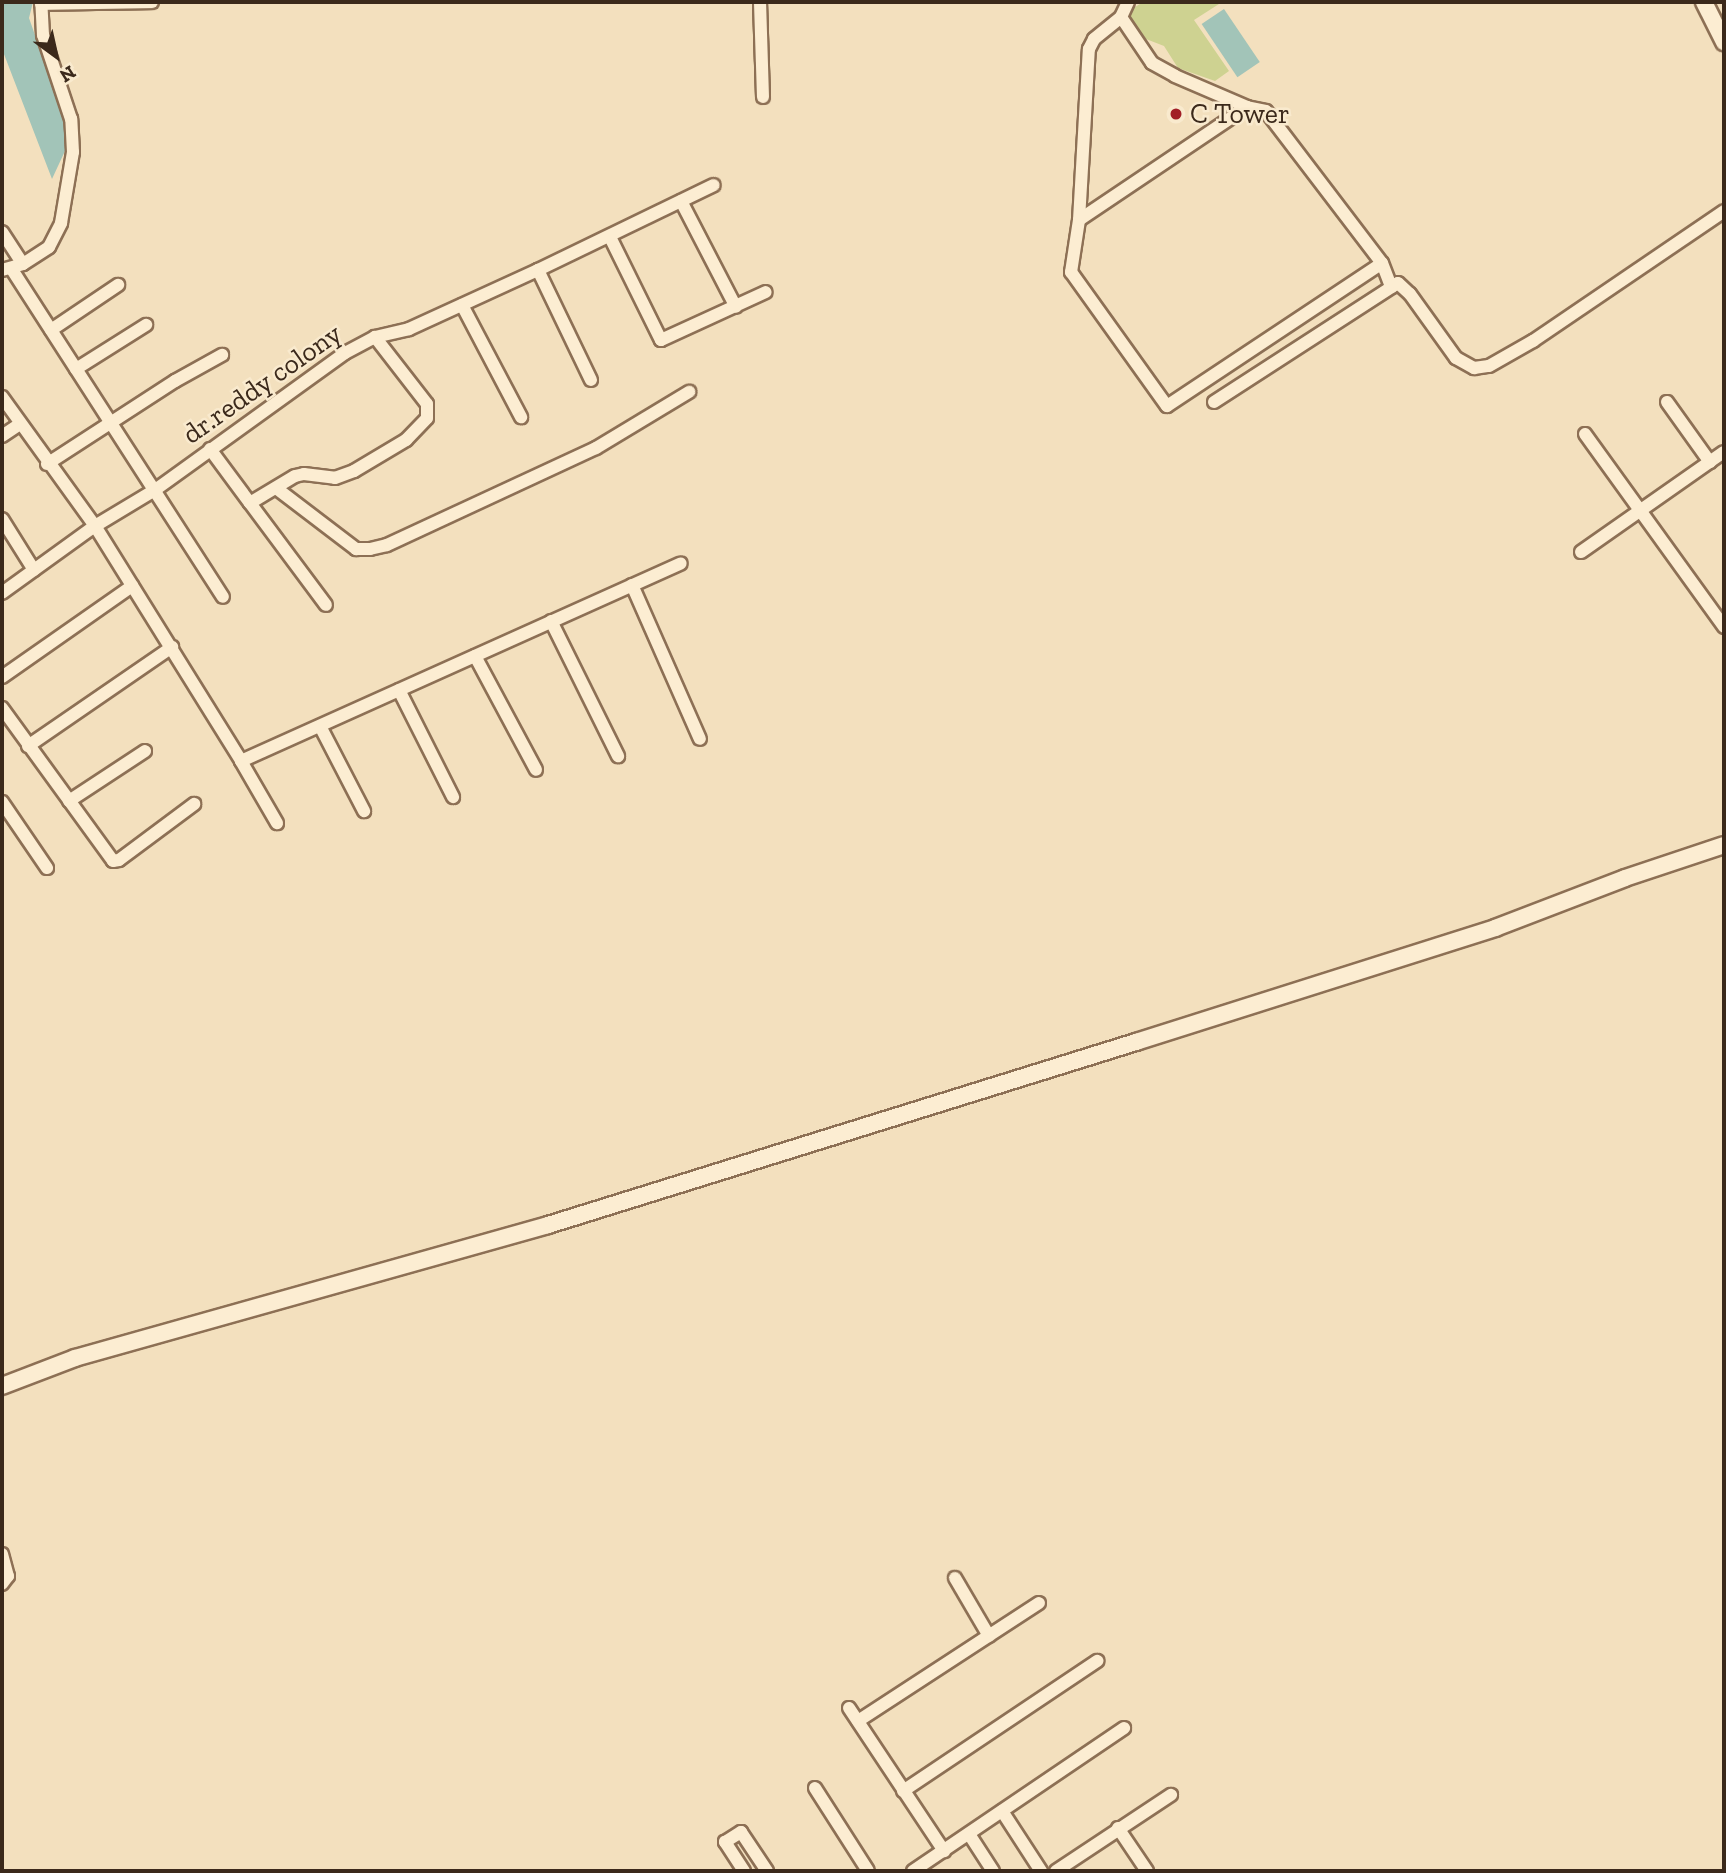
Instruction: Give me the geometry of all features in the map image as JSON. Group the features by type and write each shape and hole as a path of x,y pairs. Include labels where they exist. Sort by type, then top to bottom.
{"street":[{"path":"152,2 41,3 43,36 71,119 73,152 61,223 49,247 23,264 6,269 51,330 223,597"},
{"path":"760,2 763,97"},
{"path":"1128,2 1121,17 1094,39 1089,49 1079,220 1071,272 1167,406 1382,263"},
{"path":"1703,2 1724,42"},
{"path":"1121,17 1152,63 1175,76 1247,107 1266,111 1382,263 1391,287"},
{"path":"1079,220 1247,107"},
{"name":"dr.reddy colony","path":"2,593 94,526 155,490 315,372 375,337 409,329 538,271 714,185"},
{"path":"681,201 736,307"},
{"path":"1214,402 1398,283 1410,294 1456,358 1474,368 1489,366 1533,341 1724,211"},
{"path":"2,232 23,264"},
{"path":"610,237 662,340 766,292"},
{"path":"538,271 592,380"},
{"path":"51,330 118,285"},
{"path":"462,305 521,417"},
{"path":"76,369 146,325"},
{"path":"250,503 304,474 335,478 354,471 406,440 427,418 426,404 375,337"},
{"path":"47,464 113,424 175,381 222,355"},
{"path":"276,488 356,550 370,549 387,545 596,448 689,392"},
{"path":"2,397 47,464 94,526 172,647 277,823"},
{"path":"1667,402 1710,462"},
{"path":"2,436 20,424"},
{"path":"1585,434 1724,627"},
{"path":"210,449 327,605"},
{"path":"1581,552 1724,452"},
{"path":"2,519 34,570"},
{"path":"241,761 681,563"},
{"path":"632,585 700,739"},
{"path":"2,677 132,586"},
{"path":"551,621 618,756"},
{"path":"28,746 172,647"},
{"path":"475,656 536,770"},
{"path":"399,690 453,797"},
{"path":"2,708 113,861 120,860 194,804"},
{"path":"320,726 364,811"},
{"path":"69,801 145,751"},
{"path":"2,802 47,868"},
{"path":"2,1385 75,1359 548,1225 1136,1042 1494,928 1625,878 1724,845"},
{"path":"2,1554 8,1576 2,1584"},
{"path":"955,1578 989,1636"},
{"path":"858,1721 1039,1603"},
{"path":"903,1791 1097,1661"},
{"path":"849,1708 944,1851"},
{"path":"913,1871 1124,1728"},
{"path":"815,1788 868,1871"},
{"path":"1056,1871 1171,1795"},
{"path":"1002,1811 1041,1871"},
{"path":"1118,1828 1147,1871"},
{"path":"744,1871 725,1842 741,1832 767,1871"},
{"path":"968,1834 993,1871"}],"green space":[{"path":"1143,2 1217,2 1219,4 1194,20 1229,71 1215,81 1178,68 1164,46 1146,39 1130,18 1132,9"}],"water":[{"path":"2,2 33,2 29,18 71,138 52,179 2,49"},
{"path":"1224,9 1260,62 1237,77 1202,24"}],"place":[{"name":"C Tower","path":"1176,114"}]}
